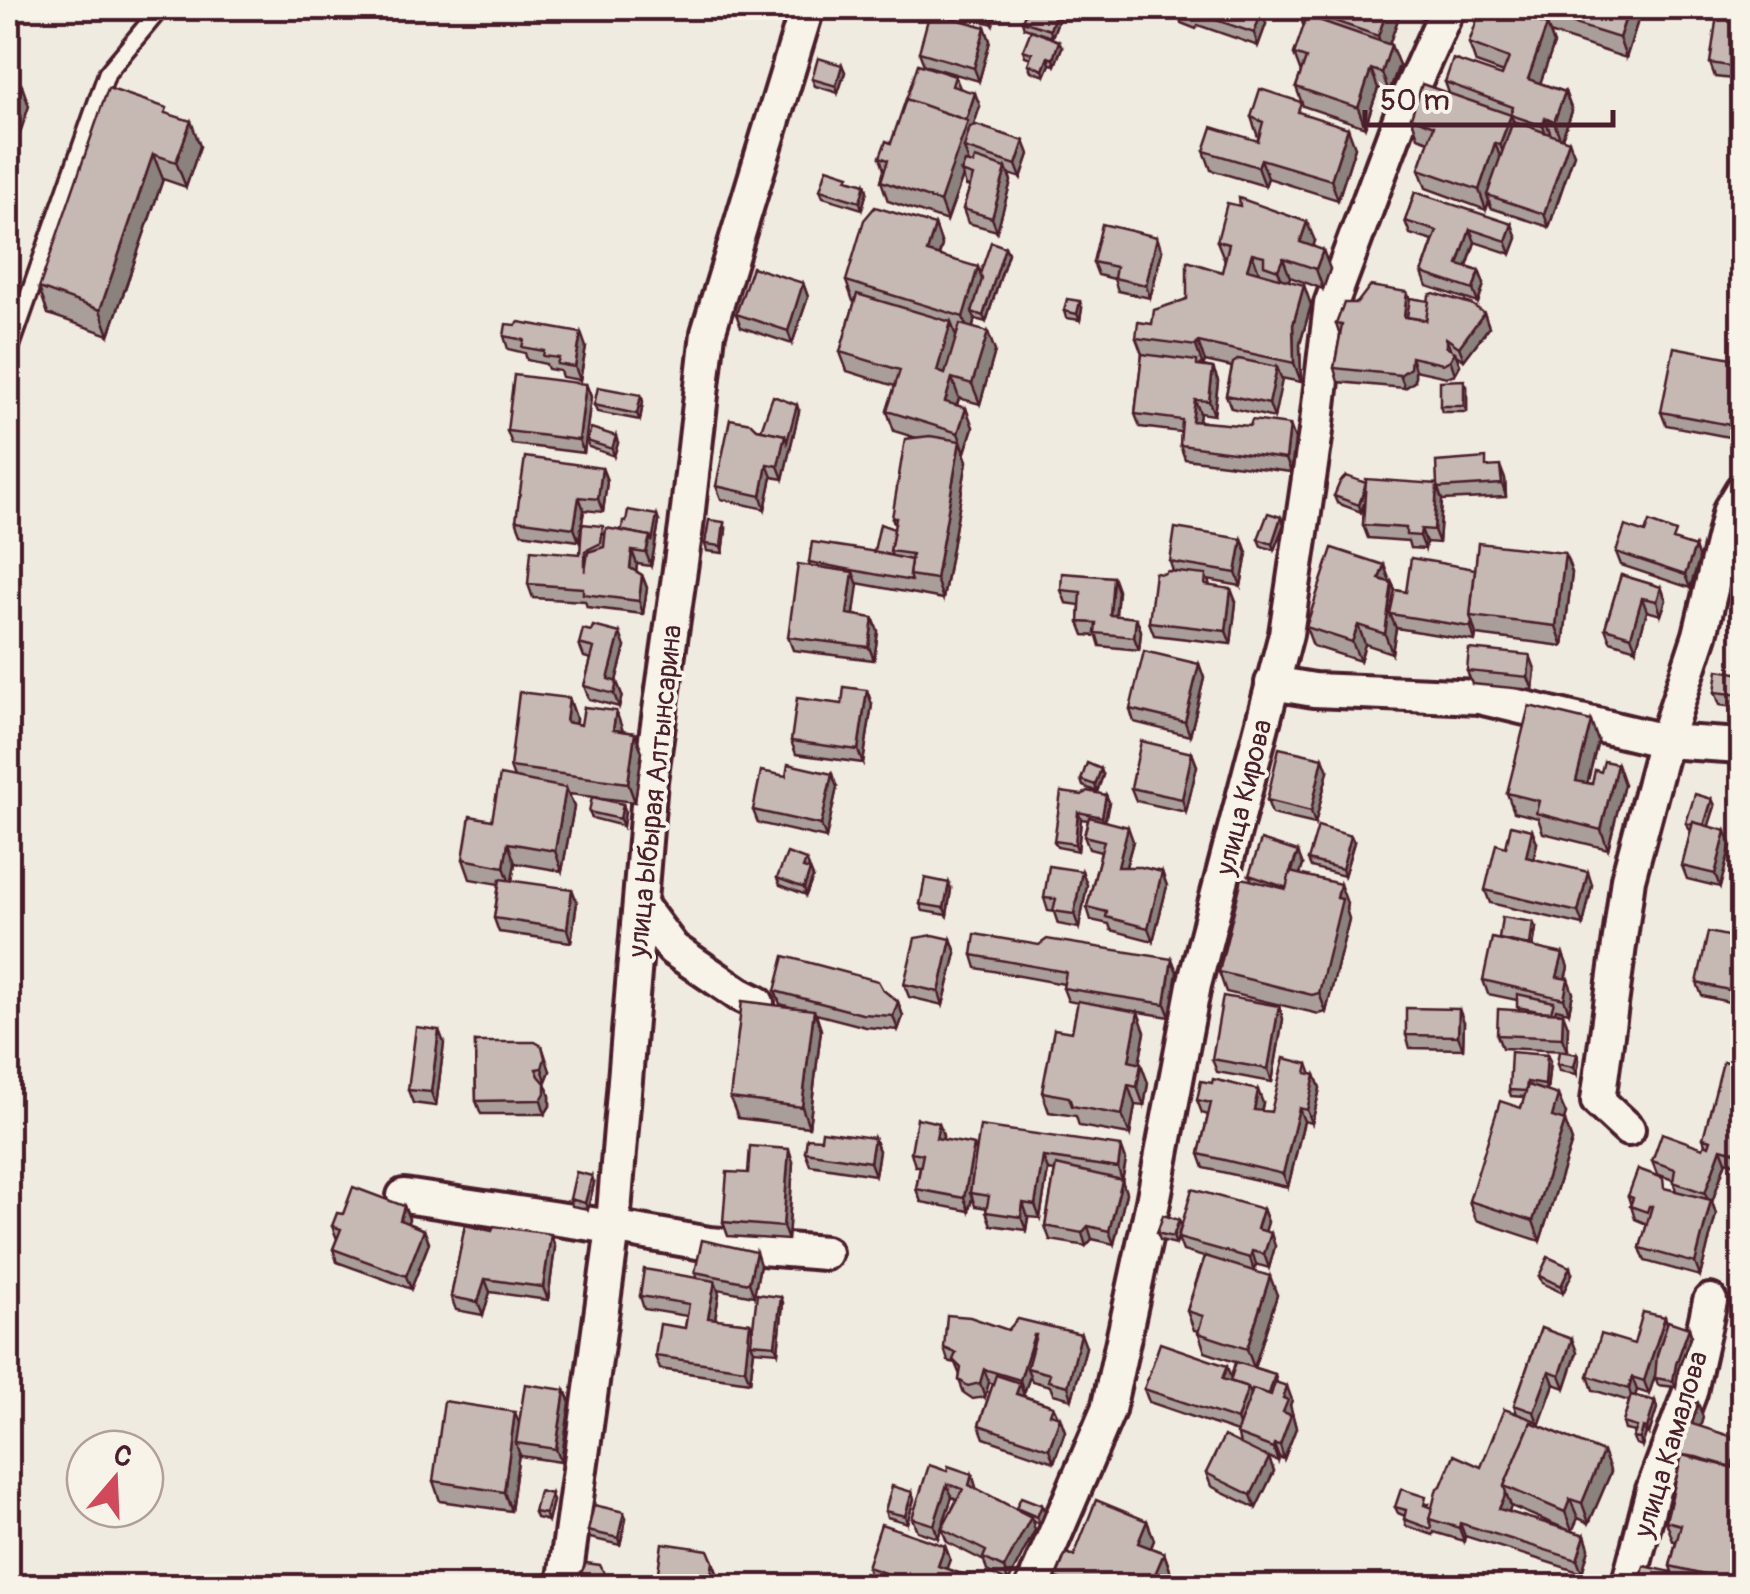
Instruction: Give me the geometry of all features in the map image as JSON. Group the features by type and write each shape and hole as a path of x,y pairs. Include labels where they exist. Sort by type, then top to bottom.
{"street":[{"name":"улица Ыбырая Алтынсарина","path":"564,1586 612,1226 650,781 686,527 708,333 807,8"},
{"name":"улица Кирова","path":"1033,1586 1108,1410 1194,985 1286,634 1332,304 1408,97 1448,8"},
{"path":"1628,1129 1598,1101 1628,880 1664,740 1700,635 1730,510 1742,490"},
{"path":"1272,683 1314,690 1478,697 1664,740 1742,746"},
{"path":"640,905 673,948 757,1003"},
{"path":"404,1196 709,1244 825,1253"},
{"name":"улица Камалова","path":"1628,1586 1653,1490 1690,1392 1710,1301"}],"lane":[{"path":"8,355 107,72 161,8"}],"building":[{"path":"1027,8 1057,8 1050,30 1022,21"},
{"path":"1177,8 1251,8 1262,11 1254,33"},
{"path":"1297,8 1388,8 1378,36"},
{"path":"1481,8 1498,8 1547,25 1528,79 1565,92 1554,122 1545,118 1543,126 1511,115 1513,107 1445,82 1453,59 1502,76 1509,58 1469,43"},
{"path":"1523,8 1629,8 1619,38"},
{"path":"1718,8 1742,8 1742,68 1710,63"},
{"path":"930,12 985,27 974,68 919,52"},
{"path":"1307,16 1391,45 1382,73 1371,69 1358,108 1296,87 1306,58 1294,54"},
{"path":"1031,30 1059,41 1053,59 1048,57 1043,70 1028,64 1032,53 1023,50"},
{"path":"818,58 842,65 836,86 812,79"},
{"path":"918,64 955,76 952,86 975,93 966,120 906,100"},
{"path":"8,81 22,86 8,129"},
{"path":"1422,84 1511,115 1500,144 1495,143 1479,190 1419,169 1434,126 1411,117"},
{"path":"108,88 167,108 165,113 191,121 176,162 153,154 100,310 39,288"},
{"path":"1260,89 1301,102 1298,112 1348,128 1331,180 1261,159 1258,167 1204,151 1212,127 1258,141 1263,122 1251,117"},
{"path":"906,99 968,121 940,202 881,181 888,160 880,157 886,141 891,143"},
{"path":"1513,121 1569,141 1544,214 1487,195"},
{"path":"976,125 1024,141 1016,165 964,148 970,127"},
{"path":"975,158 1006,168 992,218 963,209 973,176 961,172 965,162 973,164"},
{"path":"827,168 865,184 860,202 820,190"},
{"path":"1415,192 1512,224 1506,241 1470,229 1458,265 1479,271 1473,290 1422,273 1437,231 1405,221"},
{"path":"1239,198 1307,222 1300,242 1323,250 1316,269 1283,258 1278,270 1264,265 1264,256 1252,253 1247,269 1304,285 1293,325 1294,363 1198,342 1196,346 1136,338 1138,322 1152,324 1154,310 1187,299 1187,261 1222,272 1229,244 1217,241 1227,203 1240,206"},
{"path":"875,207 935,225 927,252 978,267 963,317 846,281 864,220"},
{"path":"1102,224 1157,237 1146,285 1114,278 1116,267 1093,262"},
{"path":"991,242 1005,247 983,316 972,312"},
{"path":"752,267 803,283 788,331 736,314"},
{"path":"1370,286 1407,292 1404,317 1426,320 1429,295 1434,293 1471,304 1484,313 1459,347 1446,338 1446,347 1455,352 1443,364 1411,357 1410,368 1400,375 1334,368 1342,325 1336,324 1344,303 1357,303"},
{"path":"857,294 951,322 937,371 945,374 960,324 988,332 972,384 952,378 945,402 966,408 958,433 887,411 900,370 840,352"},
{"path":"1410,298 1429,301 1426,320 1407,317"},
{"path":"1067,299 1080,301 1077,314 1064,311"},
{"path":"519,322 581,333 575,367 557,364 559,358 543,356 544,351 522,347 524,340 504,336 506,324"},
{"path":"1674,347 1742,360 1730,425 1661,412"},
{"path":"1142,354 1197,361 1197,366 1213,368 1209,401 1195,400 1192,421 1250,426 1252,420 1290,425 1286,459 1180,445 1182,420 1135,414"},
{"path":"1239,359 1277,367 1269,404 1226,395 1233,363"},
{"path":"514,375 586,384 579,440 507,431"},
{"path":"1464,380 1464,406 1440,406 1440,381"},
{"path":"598,387 641,395 637,414 594,405"},
{"path":"773,396 797,405 787,442 785,435 761,430"},
{"path":"730,419 785,435 778,466 767,464 761,496 716,486"},
{"path":"591,428 616,436 612,449 587,441"},
{"path":"930,436 960,441 936,579 909,575 912,554 890,551 905,439"},
{"path":"525,457 602,468 598,499 579,497 574,528 516,520"},
{"path":"1486,458 1486,467 1500,466 1502,484 1438,488 1437,485 1434,530 1421,529 1420,536 1406,535 1406,528 1363,525 1366,479 1437,484 1436,462"},
{"path":"1346,476 1366,483 1359,505 1334,496"},
{"path":"628,510 657,515 652,542 650,536 619,530 626,522"},
{"path":"1268,513 1281,517 1272,544 1258,539"},
{"path":"709,520 724,522 721,546 705,544"},
{"path":"1649,522 1676,532 1673,540 1695,547 1685,575 1616,552 1625,526 1645,533"},
{"path":"582,524 603,526 601,543 585,551 585,572 588,552 604,547 606,528 650,536 646,553 632,551 630,568 642,575 639,601 583,594 583,588 528,584 531,550 580,554"},
{"path":"880,524 894,529 892,556 874,551"},
{"path":"1175,528 1242,539 1236,573 1170,562"},
{"path":"812,542 911,560 911,581 809,562"},
{"path":"1478,543 1565,553 1556,626 1470,616"},
{"path":"1332,548 1384,565 1379,579 1392,583 1385,634 1358,625 1352,642 1306,627"},
{"path":"1411,558 1475,569 1471,627 1390,614 1395,590 1406,592"},
{"path":"798,564 853,572 847,614 873,618 869,647 788,637"},
{"path":"1062,573 1113,577 1110,615 1136,618 1134,637 1095,633 1096,623 1079,622 1081,592 1061,590"},
{"path":"1155,573 1206,575 1205,585 1231,589 1226,631 1149,622"},
{"path":"1621,575 1661,587 1657,601 1642,598 1631,636 1605,628"},
{"path":"593,626 620,633 608,679 617,682 614,694 584,686 594,648 579,644 583,629 591,631"},
{"path":"1469,649 1530,655 1528,677 1467,671"},
{"path":"1144,651 1199,664 1185,722 1130,709"},
{"path":"1718,670 1742,674 1742,695 1715,692"},
{"path":"844,687 867,690 858,750 791,741 797,698 842,704"},
{"path":"519,692 569,698 566,722 581,725 584,707 616,711 613,730 635,733 628,783 510,767"},
{"path":"1529,706 1591,721 1576,781 1592,784 1595,770 1601,772 1604,761 1617,764 1601,830 1536,813 1539,801 1507,793"},
{"path":"1141,741 1192,753 1182,799 1131,788"},
{"path":"1279,748 1323,758 1311,811 1267,800"},
{"path":"1087,763 1101,769 1095,785 1081,780"},
{"path":"788,764 832,774 821,825 753,810 761,771 786,776"},
{"path":"500,775 566,788 555,851 508,843 504,867 463,859 470,816 492,820"},
{"path":"1087,791 1106,795 1102,817 1078,812 1075,844 1054,841 1061,792 1082,795"},
{"path":"1695,794 1712,799 1704,825 1686,823"},
{"path":"592,797 623,804 620,819 589,812"},
{"path":"1089,817 1128,827 1118,867 1162,872 1148,928 1106,917 1107,912 1087,907 1104,841 1084,836"},
{"path":"1693,822 1726,831 1715,874 1682,866"},
{"path":"1511,825 1532,830 1526,857 1588,872 1578,912 1485,890 1496,844 1506,847"},
{"path":"1318,826 1351,836 1342,869 1308,860"},
{"path":"1261,840 1298,852 1287,888 1249,875"},
{"path":"787,853 806,860 803,868 810,870 804,888 777,878"},
{"path":"1049,866 1082,871 1074,914 1053,911 1056,899 1044,898"},
{"path":"1290,872 1340,884 1337,898 1342,899 1319,993 1312,995 1219,972 1242,878 1286,889"},
{"path":"925,878 949,883 944,908 920,904"},
{"path":"500,879 572,889 567,929 494,918"},
{"path":"1502,917 1533,922 1530,945 1499,939"},
{"path":"1708,932 1742,939 1742,993 1697,983"},
{"path":"975,934 1039,945 1047,939 1172,959 1165,1004 1063,988 1066,972 972,955"},
{"path":"933,935 951,939 939,992 904,984 915,938"},
{"path":"1492,938 1563,954 1557,977 1568,979 1564,999 1483,980"},
{"path":"784,956 878,981 898,1002 893,1016 862,1014 775,991"},
{"path":"1517,994 1554,1002 1551,1012 1517,1007"},
{"path":"1223,996 1279,1006 1268,1069 1212,1059"},
{"path":"742,1001 814,1010 802,1107 730,1098"},
{"path":"1078,1001 1138,1012 1129,1061 1141,1064 1137,1087 1128,1085 1122,1115 1072,1106 1069,1097 1042,1092 1054,1029 1072,1032"},
{"path":"1406,1008 1459,1009 1458,1036 1406,1035"},
{"path":"1498,1009 1563,1013 1562,1038 1497,1035"},
{"path":"416,1027 439,1030 431,1092 408,1090"},
{"path":"475,1042 535,1042 542,1046 545,1058 542,1068 536,1069 545,1083 541,1100 476,1101"},
{"path":"1559,1051 1577,1054 1574,1067 1557,1064"},
{"path":"1511,1052 1547,1055 1545,1085 1527,1082 1526,1091 1509,1090"},
{"path":"1284,1058 1308,1064 1306,1073 1315,1075 1307,1110 1299,1108 1283,1174 1199,1154 1211,1103 1197,1100 1201,1081 1212,1083 1213,1079 1258,1090 1254,1110 1271,1112"},
{"path":"1739,1061 1742,1154 1721,1148 1705,1193 1673,1182 1675,1169 1652,1161 1662,1133 1703,1148 1705,1144 1709,1146 1711,1140 1703,1138 1723,1062"},
{"path":"1528,1085 1558,1095 1552,1117 1565,1121 1533,1221 1469,1201 1500,1101 1521,1108"},
{"path":"917,1118 939,1123 936,1138 974,1145 964,1198 916,1189 923,1154 911,1152"},
{"path":"980,1126 1121,1146 1118,1168 1043,1157 1035,1205 1023,1203 1021,1217 986,1212 989,1196 970,1193"},
{"path":"822,1131 874,1138 870,1162 805,1152 807,1138 821,1139"},
{"path":"750,1146 789,1149 783,1227 723,1222 727,1172 748,1173"},
{"path":"1056,1165 1122,1180 1109,1231 1088,1226 1082,1233 1045,1226"},
{"path":"1638,1169 1663,1178 1664,1188 1711,1200 1695,1263 1640,1248 1652,1206 1647,1212 1630,1206 1633,1198 1628,1196"},
{"path":"576,1172 592,1176 585,1203 570,1199"},
{"path":"353,1187 404,1206 400,1220 424,1230 406,1276 333,1249 341,1229 332,1226 337,1213 343,1214"},
{"path":"1192,1189 1263,1209 1257,1229 1271,1233 1264,1254 1252,1251 1250,1258 1178,1238"},
{"path":"1163,1215 1179,1220 1173,1237 1157,1233"},
{"path":"465,1225 492,1231 494,1226 551,1234 543,1287 485,1279 478,1302 451,1297"},
{"path":"702,1240 756,1252 749,1283 695,1272"},
{"path":"1205,1256 1270,1276 1247,1349 1198,1333 1203,1316 1187,1311"},
{"path":"1548,1257 1570,1267 1561,1286 1539,1276"},
{"path":"644,1269 715,1281 708,1318 750,1323 745,1369 655,1356 660,1324 685,1328 689,1304 640,1296"},
{"path":"757,1294 781,1297 775,1345 751,1343"},
{"path":"1643,1312 1665,1317 1644,1381 1632,1377 1629,1389 1588,1376 1601,1334 1634,1344"},
{"path":"947,1315 970,1317 1008,1330 1018,1319 1081,1334 1068,1386 1048,1381 1050,1374 1027,1368 1034,1335 1020,1380 984,1369 980,1383 968,1386 959,1380 961,1368 953,1360 956,1353 944,1348"},
{"path":"1668,1321 1689,1328 1673,1381 1655,1378 1657,1355"},
{"path":"1541,1328 1572,1339 1560,1375 1549,1371 1534,1412 1514,1405"},
{"path":"1160,1343 1227,1366 1222,1379 1248,1387 1237,1420 1144,1389"},
{"path":"1236,1362 1275,1374 1269,1394 1252,1389 1251,1394 1248,1387 1230,1381"},
{"path":"996,1375 1020,1383 1016,1394 1053,1406 1050,1414 1060,1417 1049,1449 979,1425"},
{"path":"1275,1382 1287,1386 1283,1398 1288,1400 1283,1412 1291,1415 1280,1445 1274,1444 1273,1448 1236,1434 1253,1389 1271,1395"},
{"path":"525,1384 565,1390 556,1449 516,1443"},
{"path":"1631,1395 1655,1401 1640,1439 1633,1438 1637,1427 1623,1423"},
{"path":"444,1401 515,1412 504,1492 433,1481"},
{"path":"1690,1401 1698,1403 1692,1424 1739,1439 1742,1426 1742,1464 1733,1461 1732,1467 1696,1457 1673,1458"},
{"path":"1504,1409 1534,1423 1531,1422 1504,1486 1506,1493 1499,1509 1585,1535 1577,1560 1460,1523 1459,1528 1429,1519 1437,1488 1454,1455 1481,1467"},
{"path":"1531,1422 1603,1452 1582,1503 1570,1499 1565,1512 1504,1486"},
{"path":"1224,1436 1269,1458 1251,1495 1206,1473"},
{"path":"1682,1455 1742,1470 1737,1510 1742,1511 1742,1530 1730,1586 1667,1586 1668,1574 1713,1576 1670,1566 1681,1525 1666,1521"},
{"path":"929,1465 972,1474 969,1485 1031,1517 1004,1568 983,1558 986,1551 942,1529 963,1489 947,1484 934,1525 912,1518"},
{"path":"892,1486 912,1492 905,1516 885,1511"},
{"path":"1401,1489 1426,1497 1424,1505 1432,1508 1431,1529 1404,1519 1406,1510 1395,1507"},
{"path":"539,1491 551,1494 545,1514 534,1512"},
{"path":"1021,1497 1042,1505 1037,1517 1016,1508"},
{"path":"1096,1500 1147,1521 1138,1543 1164,1553 1150,1586 1078,1586 1056,1578 1066,1553 1074,1556"},
{"path":"594,1505 624,1512 618,1538 588,1531"},
{"path":"881,1524 945,1546 938,1566 997,1586 923,1586 867,1567"},
{"path":"662,1543 708,1550 713,1562 709,1586 656,1586"},
{"path":"586,1563 600,1565 605,1575 603,1582 586,1580 581,1573"},
{"path":"1644,1566 1673,1574 1668,1574 1667,1585 1641,1579"},
{"path":"1481,1580 1505,1586 1480,1586"},
{"path":"1583,1580 1602,1586 1580,1586"}]}
